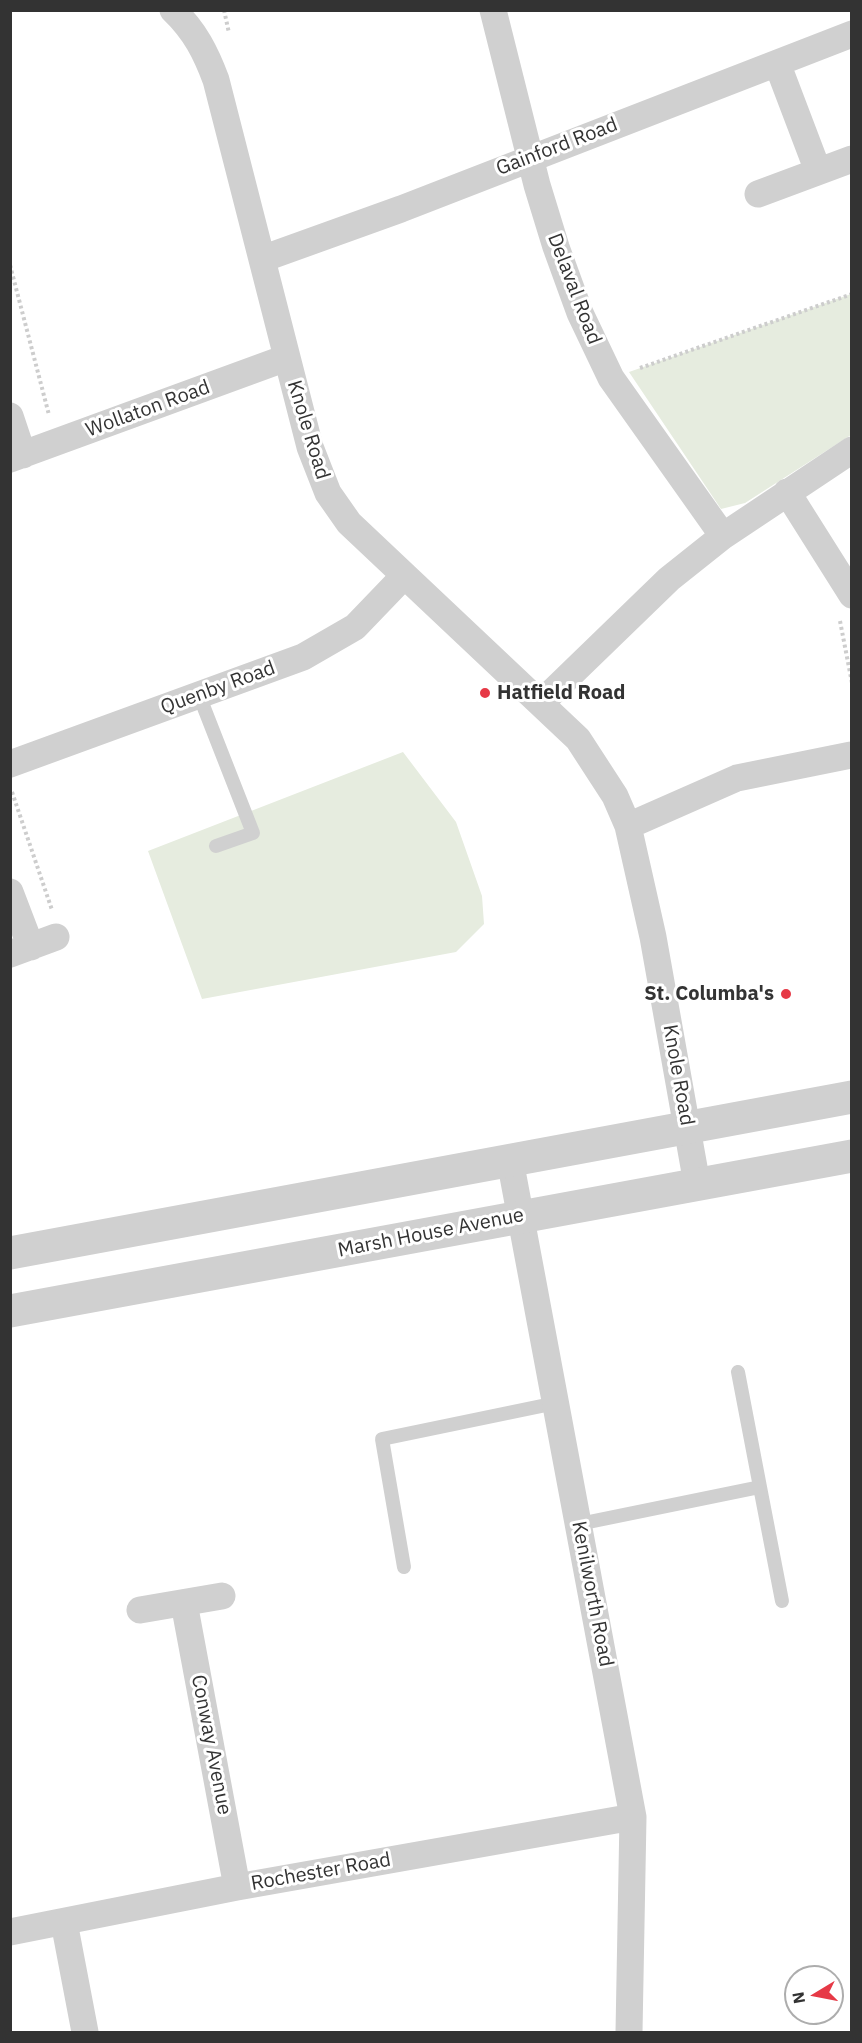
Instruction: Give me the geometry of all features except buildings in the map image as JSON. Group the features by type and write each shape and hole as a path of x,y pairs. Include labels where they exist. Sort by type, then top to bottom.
{"street":[{"name":"Knole Road","path":"174,10 186,22 206,52 216,80 310,447 328,493 349,523 578,739 597,766 628,826 653,937 697,1184"},
{"name":"Delaval Road","path":"492,10 529,157 556,247 576,302 611,378 723,536"},
{"name":"Gainford Road","path":"262,259 401,209 529,157 852,34"},
{"path":"777,63 818,171"},
{"path":"758,194 852,159"},
{"name":"Wollaton Road","path":"17,457 286,358"},
{"path":"10,416 17,457"},
{"path":"541,703 669,579 723,536 852,450"},
{"path":"787,492 852,595"},
{"name":"Quenby Road","path":"10,764 303,657 355,627 404,576"},
{"path":"628,826 737,778 850,748"},
{"path":"10,892 21,950 57,937"},
{"path":"10,1252 852,1097"},
{"name":"Marsh House Avenue","path":"10,1311 852,1156"},
{"name":"Kenilworth Road","path":"510,1160 633,1817 629,2032"},
{"path":"141,1610 222,1596"},
{"name":"Conway Avenue","path":"184,1603 237,1887"},
{"name":"Rochester Road","path":"10,1932 237,1887 633,1817"},
{"path":"64,1922 85,2032"}],"lane":[{"path":"199,695 253,833 216,846"},
{"path":"738,1372 782,1601"},
{"path":"404,1567 382,1439 556,1404"},
{"path":"579,1524 760,1487"}],"path":[{"path":"10,266 56,442"},
{"path":"611,378 852,294"},
{"path":"10,789 59,931 57,937"}],"shaded area":[{"path":"851,294 851,435 745,503 721,509 629,372"},
{"path":"403,752 456,822 482,896 484,924 456,952 202,999 148,851"}],"place":[{"name":"Hatfield Road","path":"485,693"},
{"name":"St. Columba's","path":"786,994"}]}
